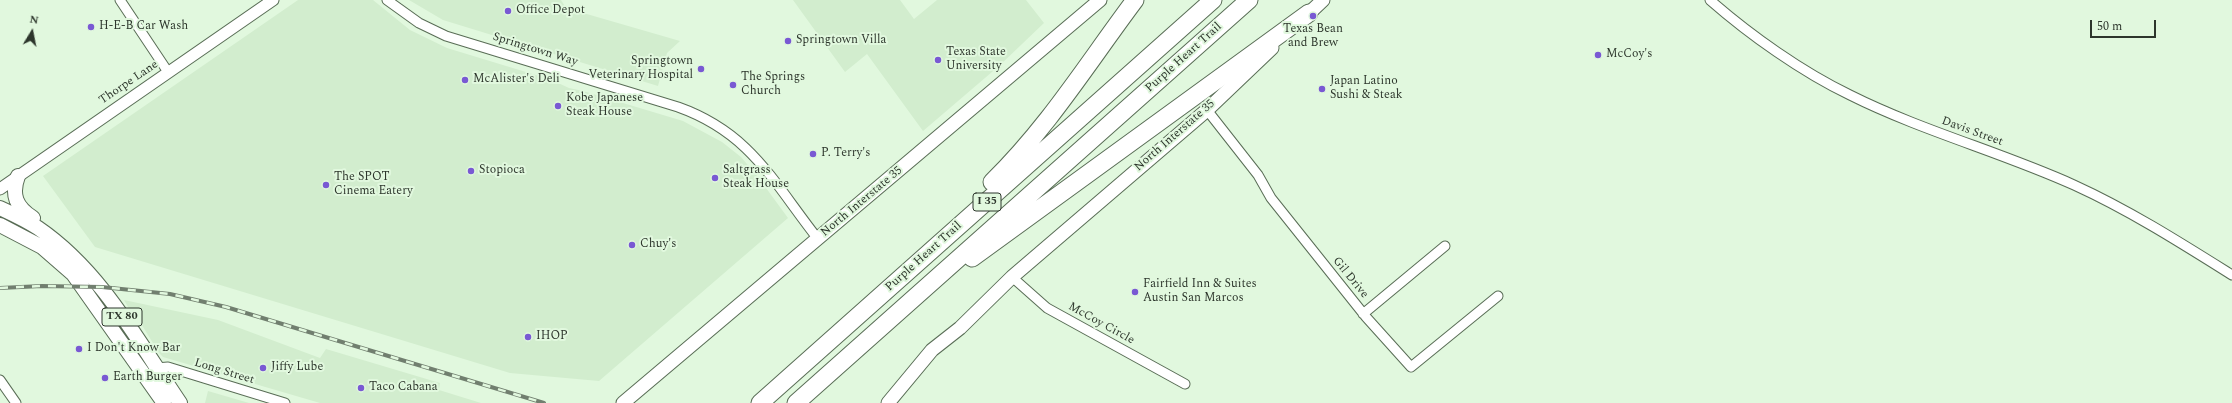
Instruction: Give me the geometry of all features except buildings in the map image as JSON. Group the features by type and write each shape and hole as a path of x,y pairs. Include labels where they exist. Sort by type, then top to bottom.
{"highway":[{"path":"857,318 938,232 988,186 1036,136 1058,108 1134,0"},
{"name":"Purple Heart Trail","path":"760,403 1213,0"},
{"name":"Purple Heart Trail","path":"796,403 1249,0"},
{"path":"921,292 1004,237 1172,111 1309,13"}],"main road":[{"name":"North Interstate 35","path":"623,403 1100,0"},
{"name":"North Interstate 35","path":"888,403 932,350 960,328 1012,277 1207,110 1323,0"},
{"path":"18,176 14,191 18,204 23,212 45,226 54,239"},
{"name":"TX 80","path":"0,208 36,226 54,239 85,268 102,287 180,403"},
{"name":"TX 80","path":"0,225 42,247 73,274 164,403"}],"street":[{"path":"120,0 168,72"},
{"name":"Thorpe Lane","path":"0,189 273,0"},
{"name":"Springtown Way","path":"387,0 419,23 446,36 678,107 708,120 740,141 755,156 818,239"},
{"name":"Davis Street","path":"1710,0 1746,30 1783,55 1849,95 1944,135 2018,161 2074,185 2112,203 2232,275"},
{"name":"Gil Drive","path":"1207,110 1258,175 1271,198 1363,314 1411,368 1498,296"},
{"path":"1363,314 1445,246"},
{"name":"McCoy Circle","path":"1012,277 1047,308 1186,384"},
{"name":"Long Street","path":"156,368 168,367 285,403"},
{"path":"0,380 16,403"}],"shaded area":[{"path":"298,0 373,0 410,30 447,48 539,76 546,81 556,82 569,88 683,121 722,142 741,157 758,177 788,218 599,381 510,373 95,247 43,176"},
{"path":"409,0 561,0 566,8 680,41 667,53 658,86 443,20"},
{"name":"Texas State University","path":"793,0 900,0 914,19 937,0 1026,0 1044,23 999,66 923,131 867,54 845,72"},
{"path":"124,300 218,320 320,358 326,349 440,383 439,390 481,403 320,403 163,357"},
{"path":"208,391 249,403 205,403"}],"railway":[{"path":"0,288 42,286 102,287 170,294 226,307 544,403"}],"place":[{"name":"Office Depot","path":"508,11"},
{"name":"Texas Bean and Brew","path":"1313,16"},
{"name":"H-E-B Car Wash","path":"91,27"},
{"name":"Springtown Villa","path":"788,41"},
{"name":"McCoy's","path":"1598,55"},
{"name":"Texas State University","path":"938,60"},
{"name":"Springtown Veterinary Hospital","path":"701,69"},
{"name":"McAlister's Deli","path":"465,80"},
{"name":"The Springs Church","path":"733,85"},
{"name":"Japan Latino Sushi & Steak","path":"1322,89"},
{"name":"Kobe Japanese Steak House","path":"558,106"},
{"name":"P. Terry's","path":"813,154"},
{"name":"Stopioca","path":"471,171"},
{"name":"Saltgrass Steak House","path":"715,178"},
{"name":"The SPOT Cinema Eatery","path":"326,185"},
{"name":"Chuy's","path":"632,245"},
{"name":"Fairfield Inn & Suites Austin San Marcos","path":"1135,292"},
{"name":"IHOP","path":"528,337"},
{"name":"I Don't Know Bar","path":"79,349"},
{"name":"Jiffy Lube","path":"263,368"},
{"name":"Earth Burger","path":"105,378"},
{"name":"Taco Cabana","path":"361,388"}]}
